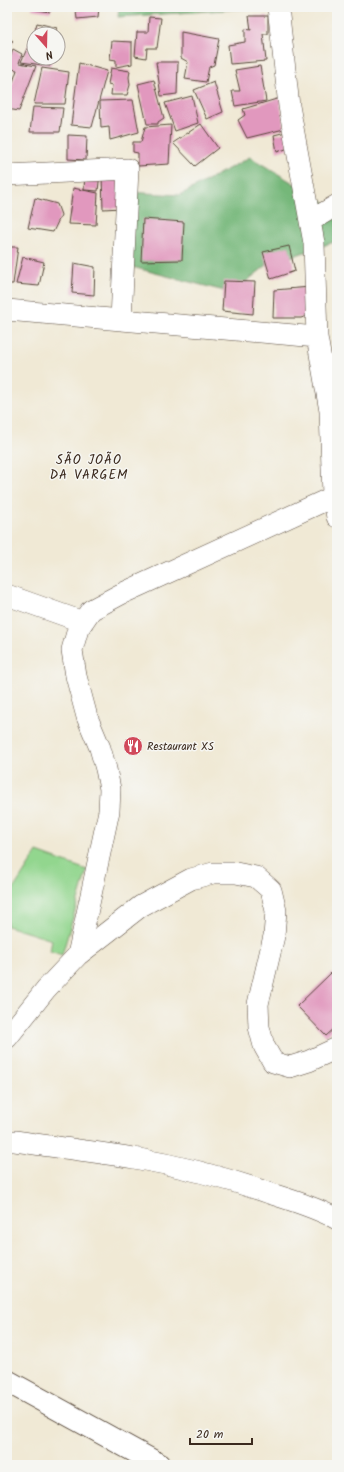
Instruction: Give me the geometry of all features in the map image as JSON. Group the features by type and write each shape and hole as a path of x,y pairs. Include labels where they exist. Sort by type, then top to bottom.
{"main road":[{"path":"7,1381 160,1465"}],"street":[{"path":"278,7 289,106 314,243 317,337 330,411 337,517"},
{"path":"7,175 128,169 121,320"},
{"path":"310,221 337,205"},
{"path":"7,310 317,337"},
{"path":"78,955 109,811 110,789 100,748 87,717 76,676 72,650 78,629 91,610 121,594 335,495"},
{"path":"7,595 83,622"},
{"path":"7,1038 46,989 78,955 141,906 190,879 213,873 236,872 256,877 271,890 276,910 274,936 258,1004 259,1027 264,1046 273,1062 290,1067 309,1061 337,1048"},
{"path":"10,1138 135,1158 185,1169 246,1185 293,1201 337,1219"}],"green space":[{"path":"119,7 270,7 118,17"},
{"path":"250,157 333,207 337,207 337,241 267,265 232,293 117,263 128,192 180,195"},
{"path":"37,852 87,870 62,955 50,951 52,940 7,926 7,899"}],"building":[{"path":"32,7 52,7 50,12 32,9"},
{"path":"81,7 99,7 98,17 77,19 76,10 81,9"},
{"path":"249,16 268,16 268,34 263,34 266,61 230,64 228,45 245,42 245,29 251,30"},
{"path":"149,17 161,18 157,48 147,48 146,58 135,56 137,32 148,32"},
{"path":"37,23 49,26 36,26"},
{"path":"181,32 219,39 214,65 209,67 206,82 185,79 188,62 181,58"},
{"path":"7,36 13,41 7,49"},
{"path":"112,41 132,42 132,64 116,67 116,60 110,59"},
{"path":"13,49 22,54 19,63 26,64 26,66 36,66 19,111 7,109 7,100 17,70 7,68"},
{"path":"26,51 26,63 21,62"},
{"path":"156,62 178,62 177,94 161,96"},
{"path":"79,63 107,71 92,127 71,125"},
{"path":"260,66 266,101 235,106 232,91 240,91 235,70"},
{"path":"42,68 69,72 65,104 34,104"},
{"path":"111,68 130,71 130,85 127,95 111,95 112,85 108,84"},
{"path":"154,80 164,118 158,122 158,124 147,124 138,84"},
{"path":"214,82 223,112 207,119 194,90"},
{"path":"192,96 198,123 175,131 165,103"},
{"path":"280,98 284,129 247,138 238,120 245,115 243,109"},
{"path":"133,100 139,132 110,140 109,127 101,128 100,101"},
{"path":"33,107 63,108 60,132 30,132"},
{"path":"7,115 11,118 8,147 7,147"},
{"path":"201,124 218,148 195,166 173,143"},
{"path":"171,125 169,164 138,166 138,153 133,152 133,142 141,142 145,127"},
{"path":"286,132 289,148 277,152 274,135"},
{"path":"68,135 87,136 86,160 68,159"},
{"path":"85,173 100,173 98,191 84,190"},
{"path":"102,176 122,176 122,208 103,209"},
{"path":"73,188 98,193 96,225 68,224"},
{"path":"35,198 57,204 61,215 53,232 28,228"},
{"path":"143,219 184,222 182,260 141,261"},
{"path":"289,246 295,271 271,279 263,252"},
{"path":"7,247 18,247 13,284 7,284"},
{"path":"23,257 44,262 39,286 16,284"},
{"path":"74,263 95,267 94,295 72,293"},
{"path":"224,281 255,282 253,314 222,311"},
{"path":"311,287 310,315 301,318 273,318 274,290"},
{"path":"331,973 337,979 337,1026 326,1036 297,1006"}],"place":[{"name":"Restaurant XS","path":"133,746"}],"district":[{"name":"SÃO JOÃO DA VARGEM","path":"89,466"}]}
